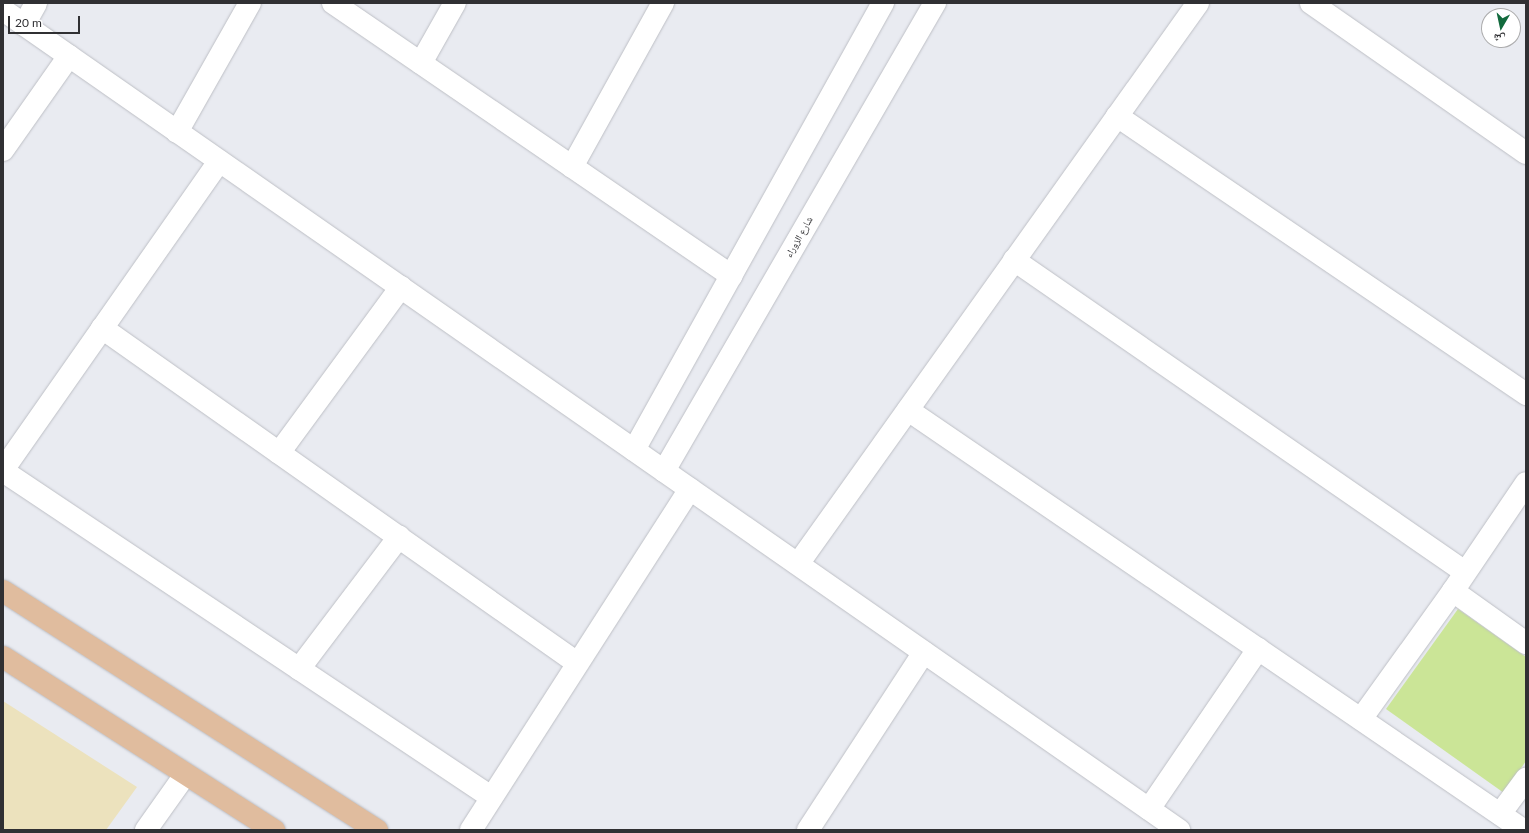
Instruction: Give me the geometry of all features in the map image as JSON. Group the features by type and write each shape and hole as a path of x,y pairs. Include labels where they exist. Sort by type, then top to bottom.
{"main road":[{"path":"3,591 377,830"},
{"path":"3,657 185,775 274,830"}],"street":[{"path":"24,25 36,3"},
{"path":"177,132 250,3"},
{"path":"333,3 731,276"},
{"path":"421,63 455,3"},
{"path":"572,167 663,3"},
{"path":"634,450 883,3"},
{"name":"شارع الزوراء","path":"664,471 935,3"},
{"path":"798,564 1198,3"},
{"path":"1311,3 1526,153"},
{"path":"3,10 1179,830"},
{"path":"3,150 69,56"},
{"path":"1117,116 1526,394"},
{"path":"219,161 3,470 491,797"},
{"path":"1014,260 1465,572"},
{"path":"279,453 401,287"},
{"path":"102,328 577,663"},
{"path":"908,410 1523,830"},
{"path":"1361,719 1453,591 1526,483"},
{"path":"470,830 690,489"},
{"path":"299,669 399,537"},
{"path":"1453,591 1526,643"},
{"path":"1149,809 1258,649"},
{"path":"816,827 924,652"},
{"path":"146,830 185,775"},
{"path":"1500,814 1526,778"}],"green space":[{"path":"1458,609 1526,657 1526,761 1504,793 1386,709"}],"sand":[{"path":"3,701 137,787 106,830 3,830"}]}
